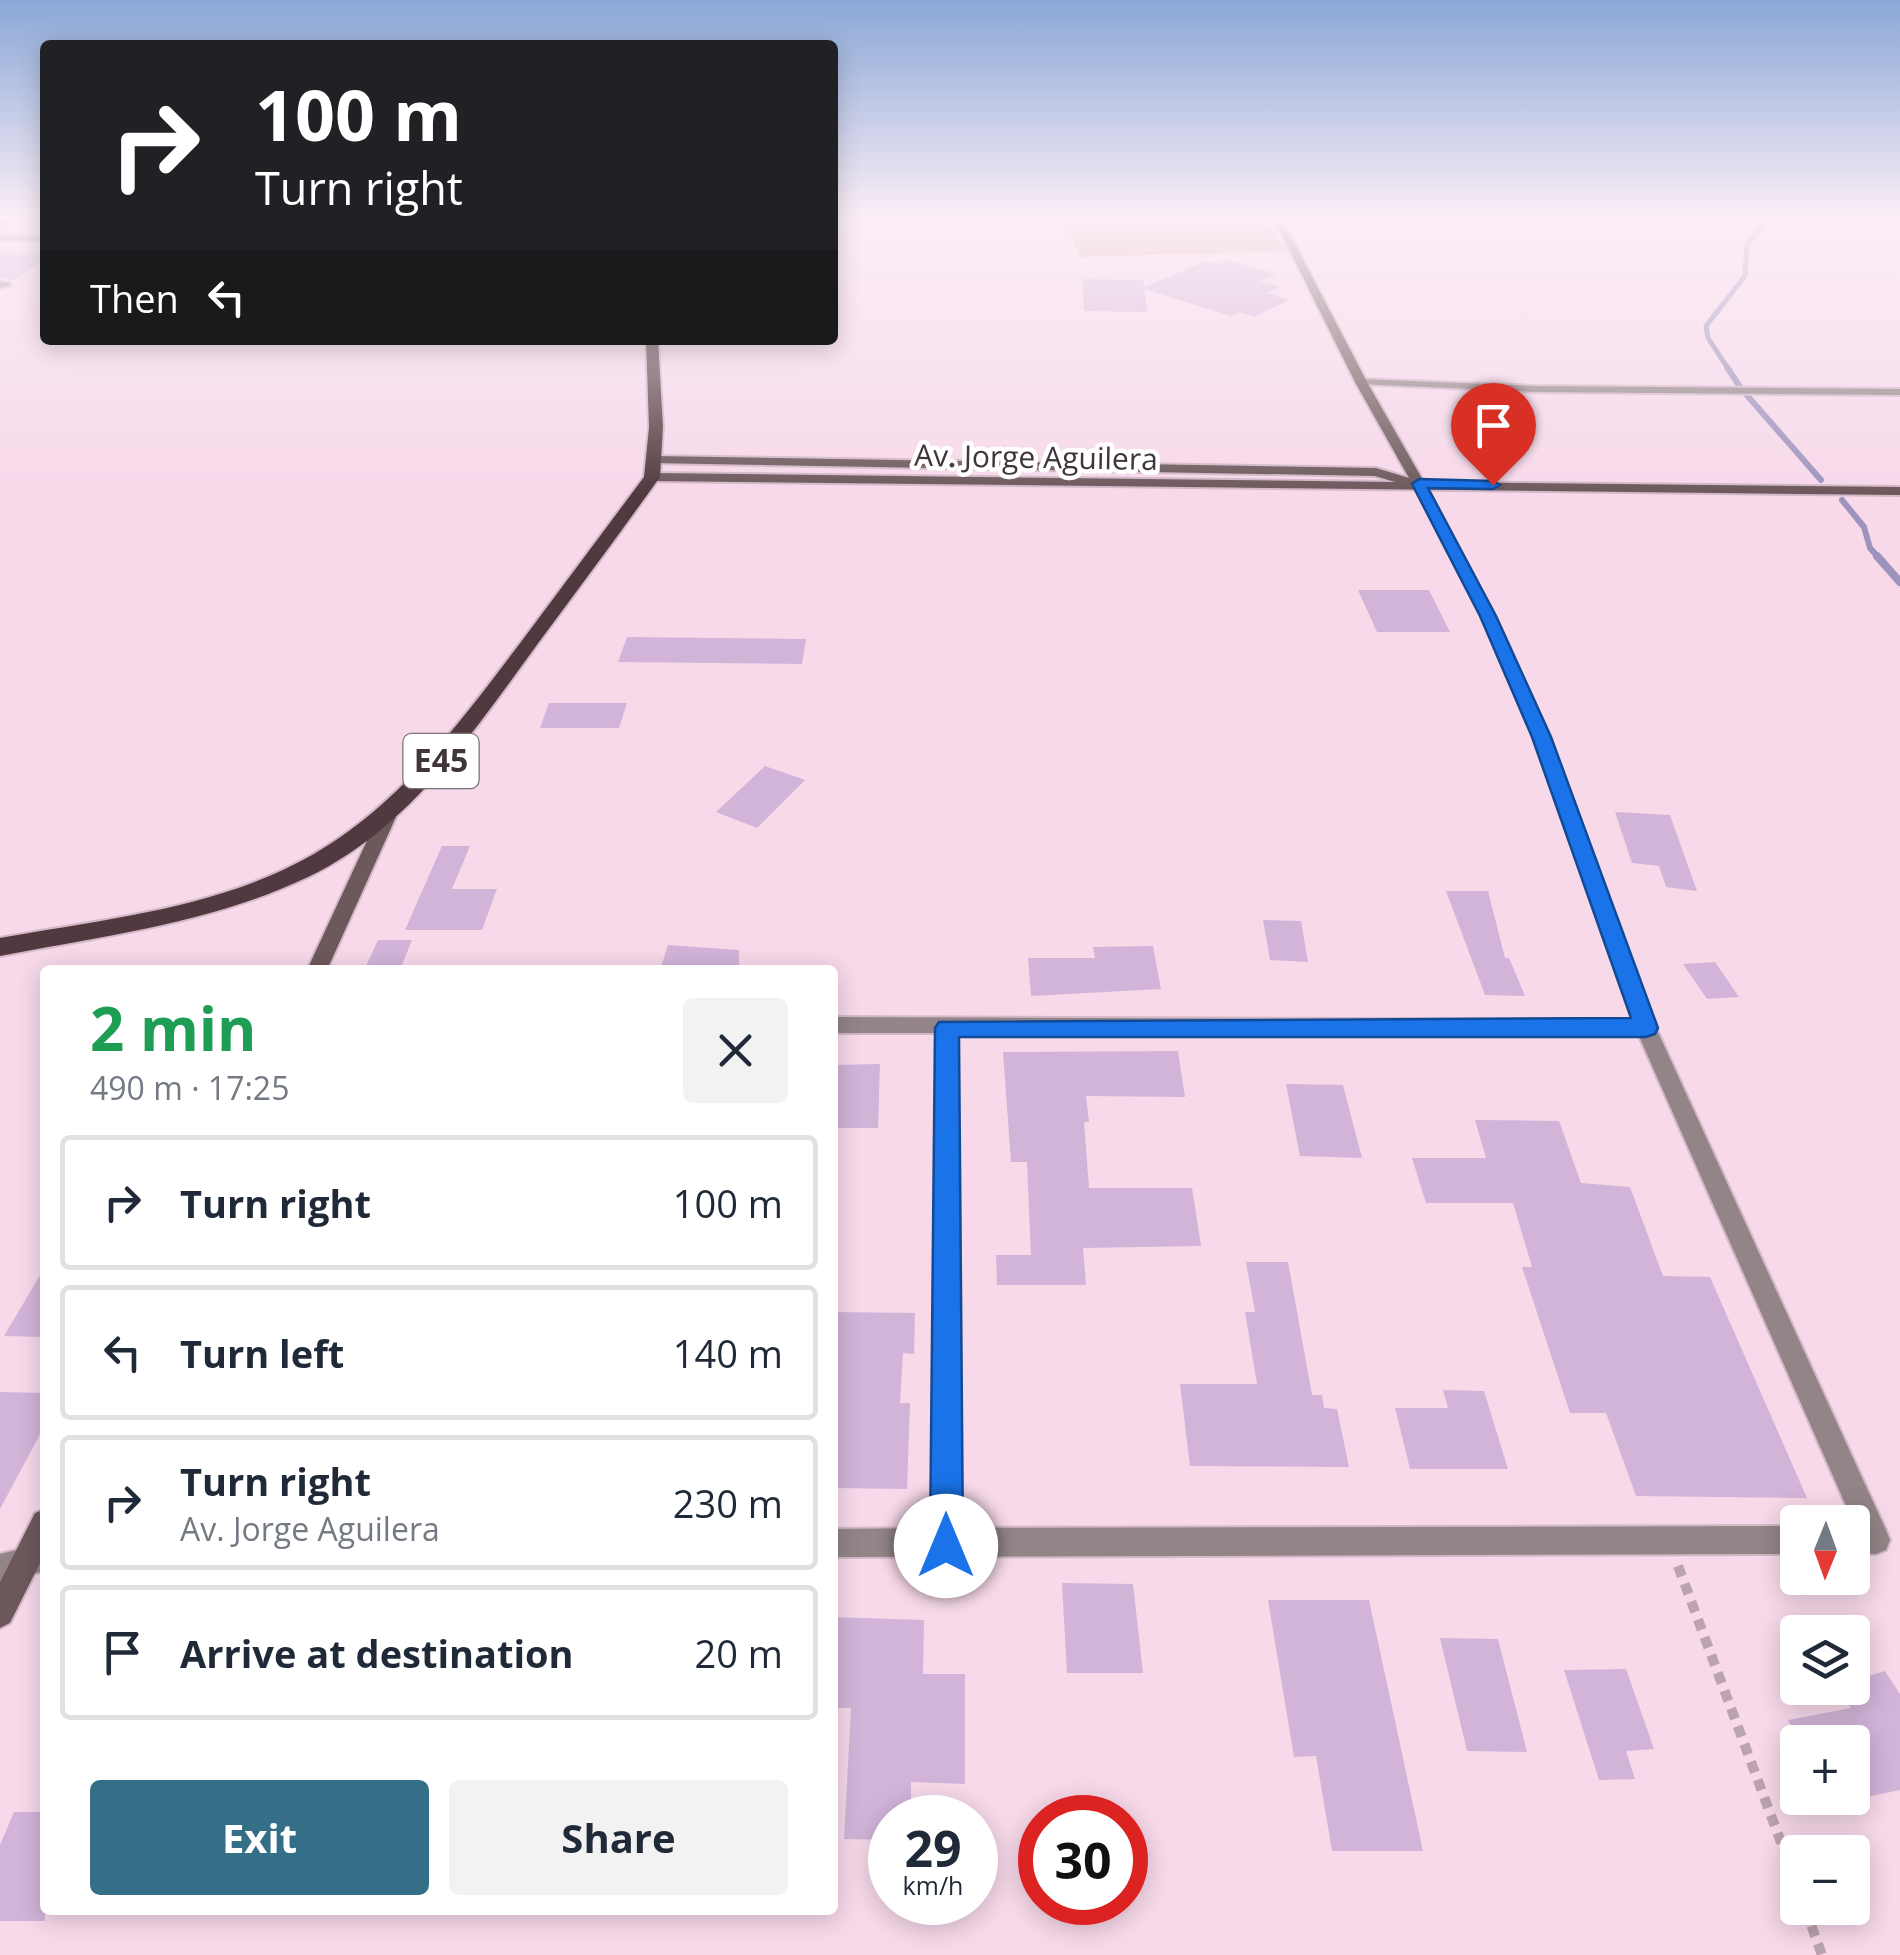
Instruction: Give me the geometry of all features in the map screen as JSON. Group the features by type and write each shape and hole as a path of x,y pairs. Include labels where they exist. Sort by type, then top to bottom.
{"main road":[{"path":"652,345 654,468"},
{"name":"E45","path":"0,947 157,916 260,889 319,862 386,817 441,761 654,468"}],"street":[{"path":"1324,310 1488,616 1542,737 1646,1028 1860,1505"},
{"path":"1361,382 1536,389 1900,392"},
{"name":"Av. Jorge Aguilera","path":"654,468 1383,487 1419,484 1900,491"},
{"path":"319,965 386,817"},
{"path":"838,1025 1646,1028"},
{"path":"946,1546 947,1028"},
{"path":"0,1613 40,1532"},
{"path":"838,1544 1780,1540"}],"path":[{"path":"1668,1539 1780,1840"},
{"path":"1811,1925 1822,1955"}],"building":[{"path":"1148,310 1148,312 1084,311"},
{"path":"1212,310 1268,310 1254,317 1240,312 1231,316"},
{"path":"1358,590 1429,590 1450,632 1377,632"},
{"path":"627,637 806,639 802,664 618,662"},
{"path":"549,703 627,703 619,728 540,728"},
{"path":"765,766 805,780 757,828 716,812"},
{"path":"1615,812 1670,815 1697,891 1666,887 1659,866 1632,863"},
{"path":"442,846 470,846 452,889 497,889 482,930 405,930"},
{"path":"1446,891 1488,891 1505,958 1509,958 1525,996 1485,995"},
{"path":"1263,920 1301,921 1308,962 1270,960"},
{"path":"378,940 412,940 402,965 366,965"},
{"path":"668,945 739,950 739,965 662,965"},
{"path":"1153,946 1161,989 1031,996 1028,958 1095,958 1093,947"},
{"path":"1715,962 1739,997 1707,999 1683,964"},
{"path":"1178,1051 1185,1097 1086,1096 1089,1188 1192,1188 1201,1246 1083,1248 1086,1285 997,1285 996,1255 1031,1255 1027,1162 1011,1162 1003,1052"},
{"path":"880,1064 878,1128 838,1128 838,1065"},
{"path":"1286,1084 1343,1085 1362,1158 1300,1156"},
{"path":"1475,1120 1559,1121 1581,1183 1630,1187 1663,1276 1710,1277 1807,1498 1636,1496 1606,1413 1570,1413 1522,1267 1532,1267 1513,1203 1426,1203 1412,1158 1486,1158"},
{"path":"1246,1262 1288,1262 1312,1395 1322,1395 1324,1408 1337,1409 1349,1467 1190,1466 1180,1384 1257,1384 1245,1312 1255,1312"},
{"path":"40,1275 40,1337 4,1336"},
{"path":"838,1312 915,1313 914,1354 903,1353 900,1403 910,1403 907,1489 838,1488"},
{"path":"1443,1390 1484,1391 1508,1469 1410,1469 1395,1408 1448,1408"},
{"path":"0,1392 40,1393 40,1434 0,1509"},
{"path":"1062,1583 1133,1584 1143,1673 1067,1673"},
{"path":"1268,1600 1369,1600 1423,1851 1332,1851 1316,1756 1294,1757"},
{"path":"838,1617 924,1620 923,1674 965,1674 965,1784 911,1782 911,1795 868,1795 868,1840 844,1839 851,1708 838,1708"},
{"path":"1440,1638 1498,1639 1527,1752 1467,1751"},
{"path":"1626,1669 1654,1749 1626,1751 1635,1779 1599,1780 1564,1670"},
{"path":"1885,1671 1900,1694 1900,1790 1870,1796 1870,1725 1790,1725 1788,1720 1851,1708 1849,1705 1870,1705 1870,1676"},
{"path":"14,1812 40,1812 40,1915 45,1915 45,1921 0,1921 0,1845"}],"waterway":[{"path":"1718,310 1706,326 1708,338 1729,370"},
{"path":"1727,367 1740,387"},
{"path":"1745,393 1821,480"},
{"path":"1842,500 1864,527 1870,548 1879,558"},
{"path":"1877,556 1900,582"}],"route":[{"path":"946,1546 947,1028 1646,1028 1542,737 1488,616 1419,484 1493,485"}]}
